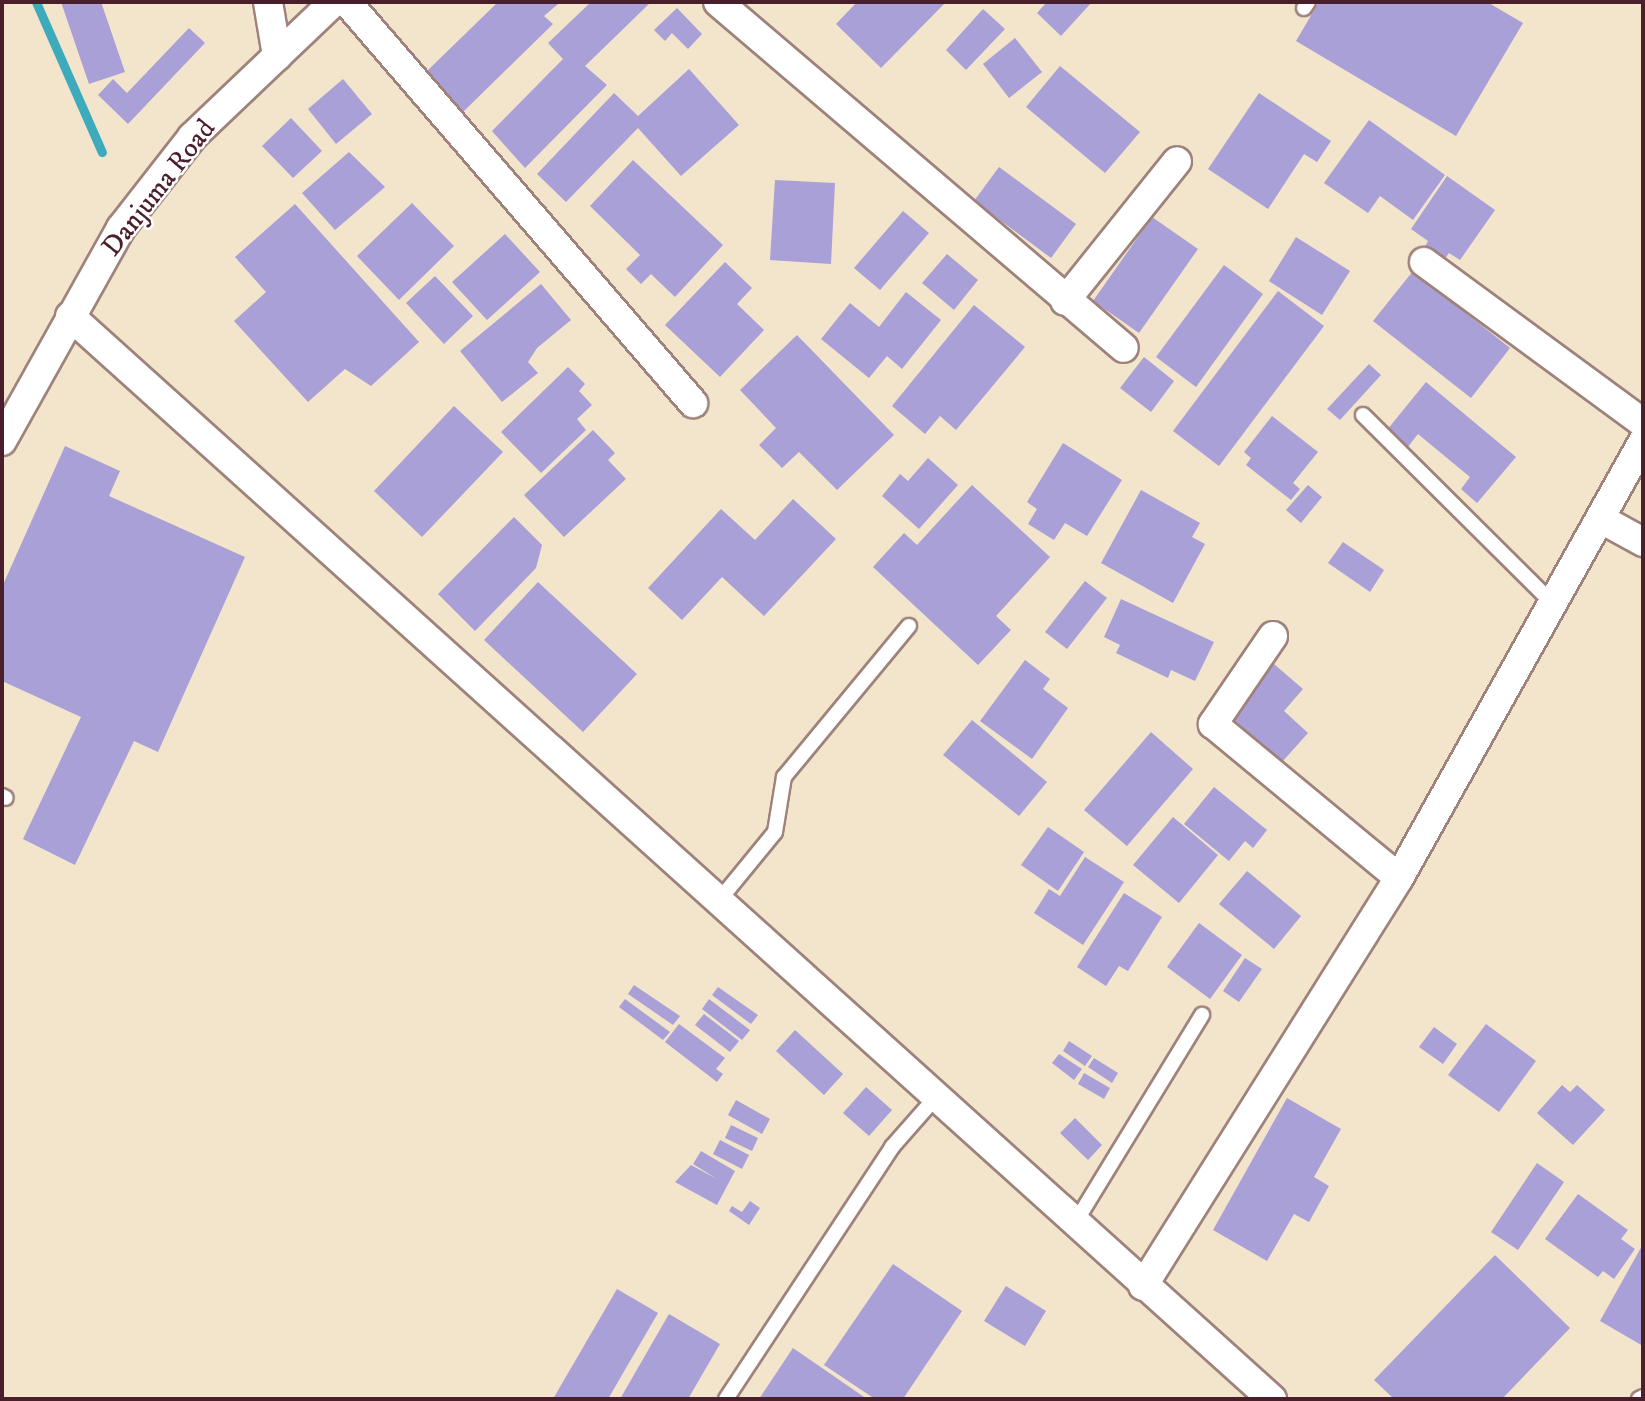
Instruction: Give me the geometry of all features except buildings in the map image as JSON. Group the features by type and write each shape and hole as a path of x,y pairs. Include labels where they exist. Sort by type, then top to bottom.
{"street":[{"path":"268,2 277,56"},
{"name":"Danjuma Road","path":"2,441 121,228 192,137 334,2"},
{"path":"347,2 693,403"},
{"path":"718,2 1065,301 1124,348"},
{"path":"1065,301 1177,161"},
{"path":"1424,262 1643,423"},
{"path":"70,316 722,898 1143,1286 1272,1399"},
{"path":"1143,1286 1399,878 1643,442"},
{"path":"1601,519 1643,542"},
{"path":"1273,636 1213,724 1399,878"}],"lane":[{"path":"1363,415 1553,604"},
{"path":"722,898 775,832 784,777 909,626"},
{"path":"1076,1223 1202,1015"},
{"path":"726,1399 892,1147 937,1096"}],"waterway":[{"path":"36,2 102,152"}]}
